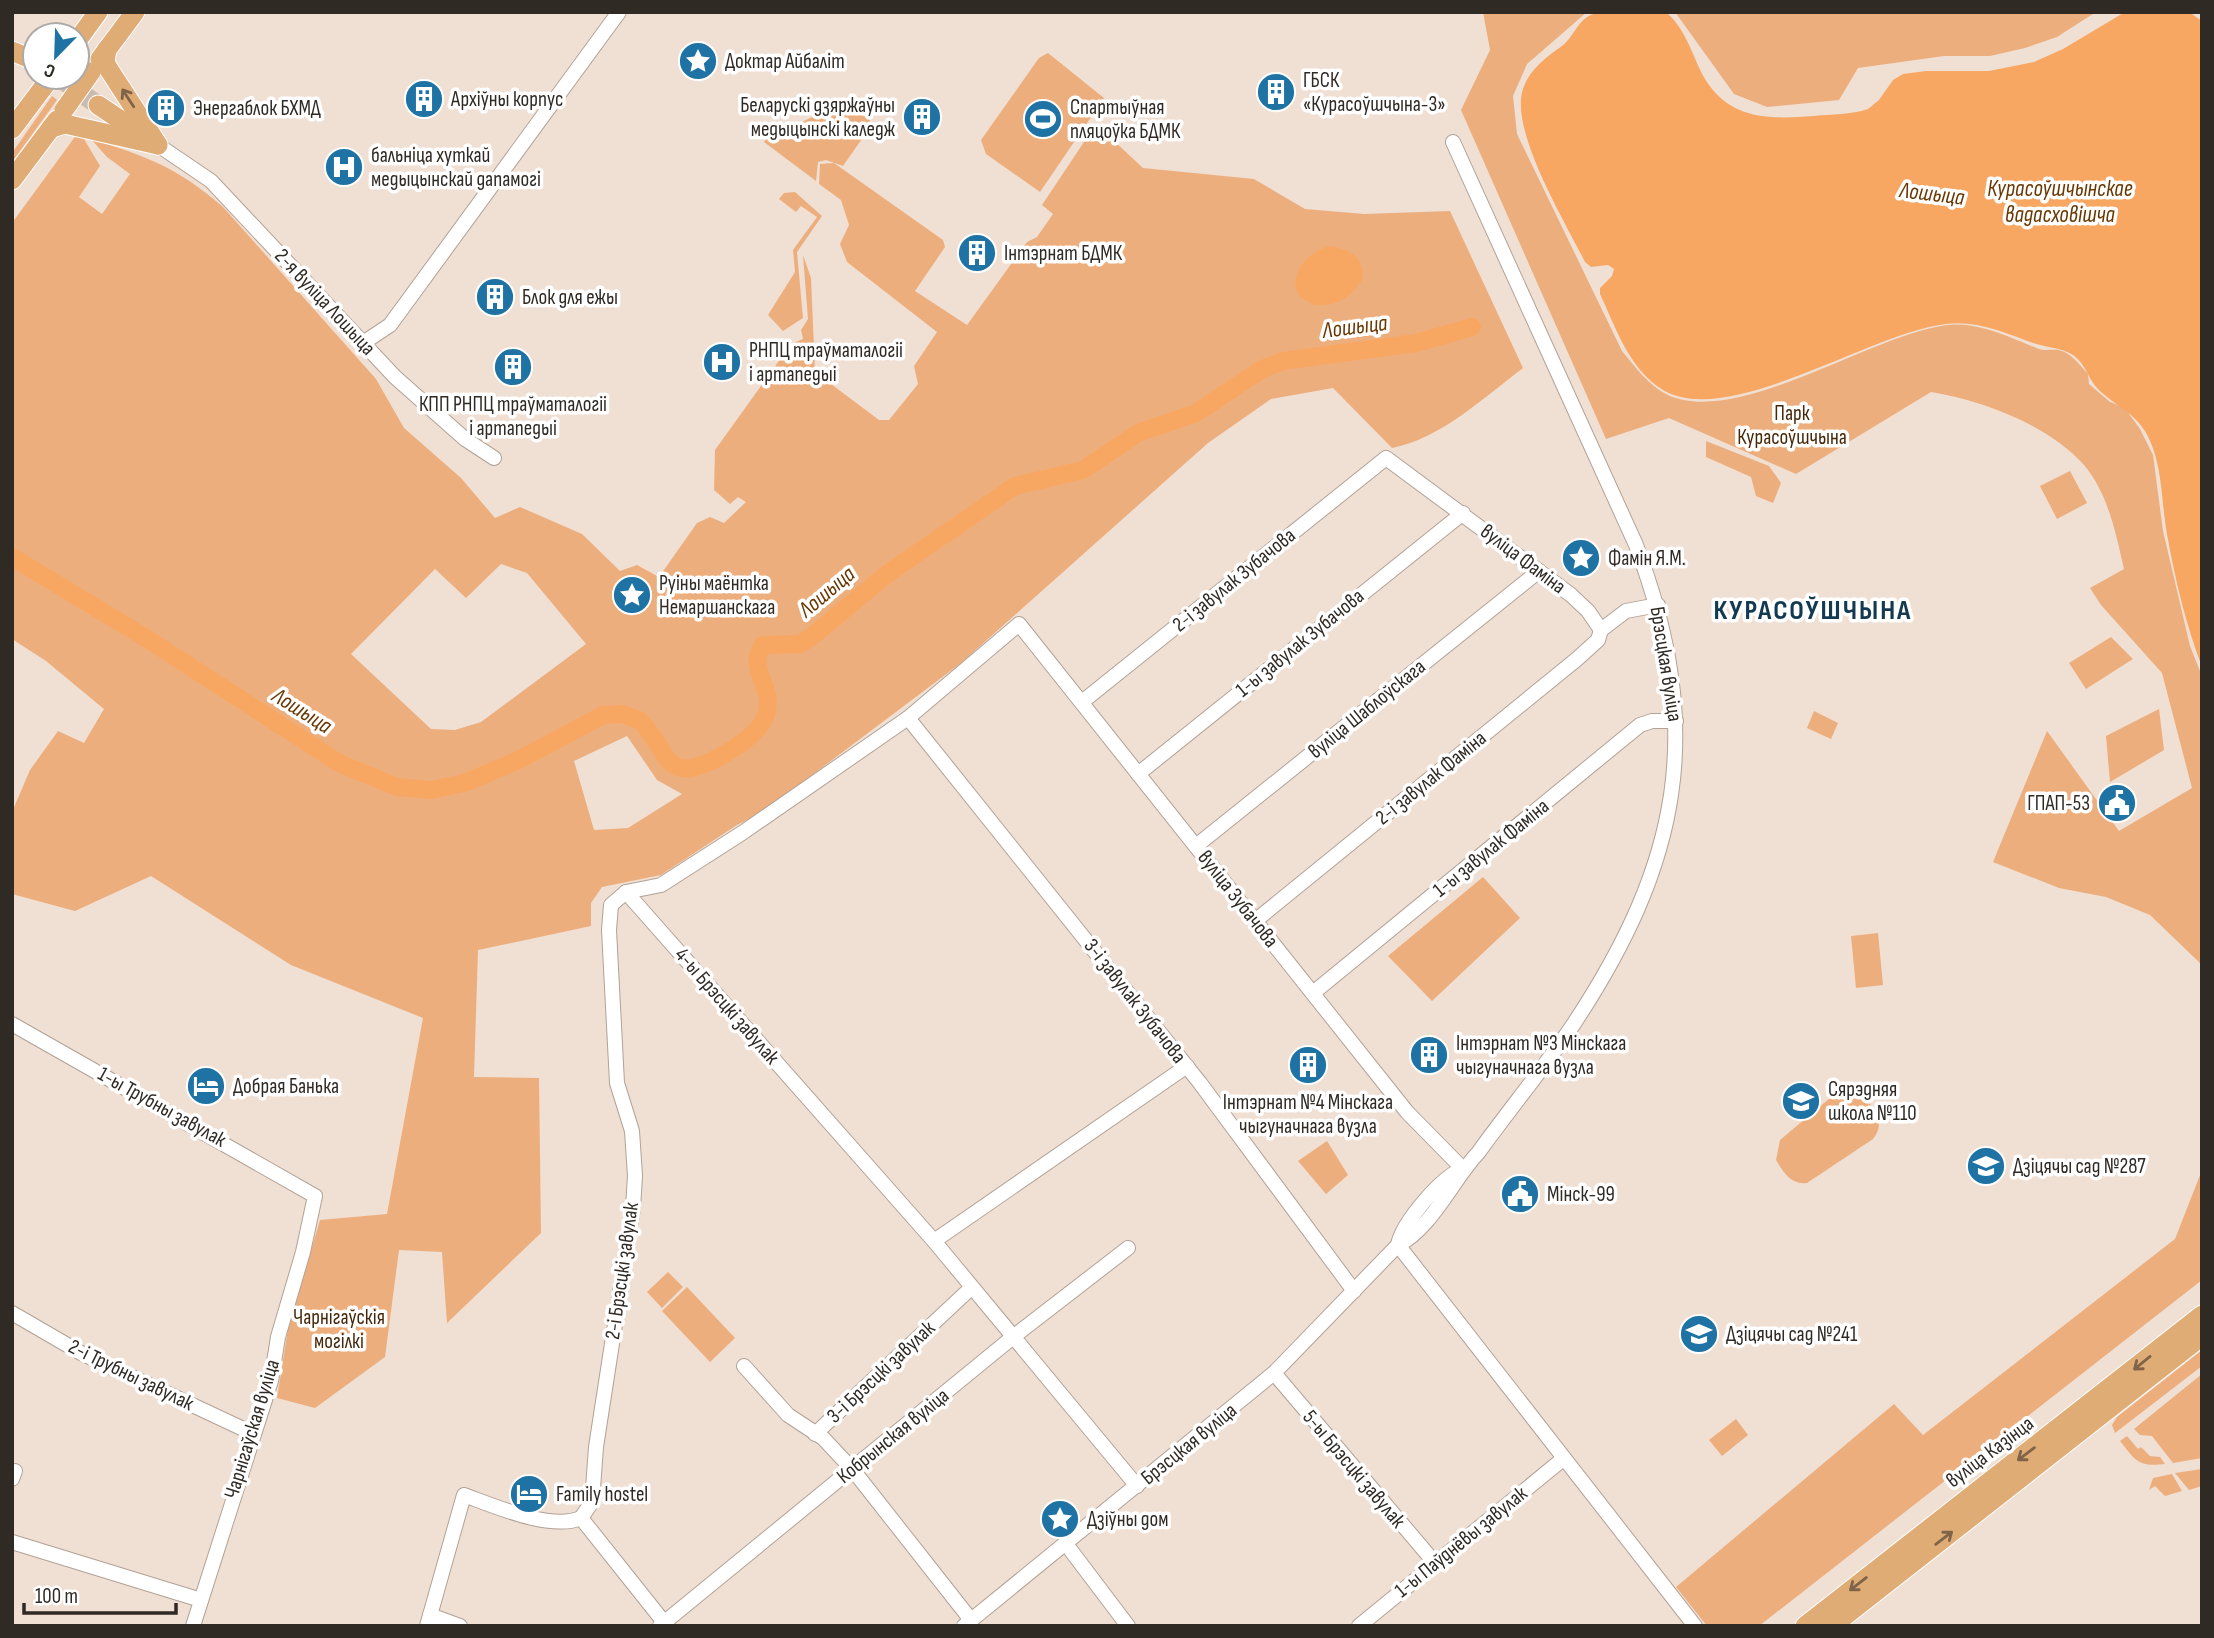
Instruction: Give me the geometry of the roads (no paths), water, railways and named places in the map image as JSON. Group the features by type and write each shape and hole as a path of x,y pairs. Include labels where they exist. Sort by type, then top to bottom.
{"main road":[{"path":"12,180 135,12"},
{"path":"107,49 105,62 108,68 158,145"},
{"path":"12,129 40,91"},
{"path":"98,105 158,145"},
{"path":"51,128 65,124 158,145"},
{"name":"вуліца Казінца","path":"2085,1419 2202,1315"},
{"name":"вуліца Казінца","path":"1805,1626 1899,1562 2085,1419 2202,1336"},
{"name":"вуліца Казінца","path":"1832,1626 1899,1562"}],"street":[{"path":"363,343 390,325 618,12"},
{"name":"Брэсцкая вуліца","path":"967,1623 1274,1373 1398,1245 1404,1228 1446,1177 1463,1169 1567,1033 1627,932 1660,856 1673,790 1676,720 1667,642 1658,605 1636,545 1453,142"},
{"name":"2-я вуліца Лошыца","path":"158,145 211,181 395,376 465,439 494,458"},
{"name":"вуліца Фаміна","path":"1386,458 1539,571 1588,611 1601,630"},
{"name":"2-і завулак Зубачова","path":"1082,702 1386,458"},
{"name":"1-ы завулак Зубачова","path":"1138,774 1462,513"},
{"name":"вуліца Шаблоўскага","path":"1196,846 1539,571"},
{"path":"1601,630 1626,611 1658,605"},
{"name":"вуліца Зубачова","path":"908,718 1018,624 1407,1112 1463,1169"},
{"name":"2-і завулак Фаміна","path":"1255,921 1577,659 1598,640 1601,630"},
{"path":"626,892 661,885 671,879 908,718"},
{"name":"3-і завулак Зубачова","path":"908,718 1187,1066 1354,1291"},
{"name":"1-ы завулак Фаміна","path":"1313,993 1640,725 1652,721 1676,720"},
{"name":"4-ы Брэсцкі завулак","path":"626,892 934,1241 1137,1486"},
{"name":"2-і Брэсцкі завулак","path":"581,1518 592,1502 596,1447 635,1176 632,1131 617,1083 609,930 611,905 626,892"},
{"name":"1-ы Трубны завулак","path":"12,1024 312,1191"},
{"path":"934,1241 1187,1066"},
{"name":"Чарнігаўская вуліца","path":"193,1626 252,1433 271,1381 278,1337 310,1221 315,1196 312,1191"},
{"path":"1398,1245 1695,1626"},
{"name":"Кобрынская вуліца","path":"664,1625 1013,1337 1128,1248"},
{"name":"3-і Брэсцкі завулак","path":"967,1623 853,1470 823,1438 815,1434 971,1288"},
{"name":"2-і Трубны завулак","path":"12,1312 81,1353 252,1433"},
{"path":"744,1366 788,1415 815,1434"},
{"name":"5-ы Брэсцкі завулак","path":"1274,1373 1435,1563"},
{"name":"1-ы Паўднёвы завулак","path":"1359,1626 1563,1459"},
{"path":"460,1626 429,1621 464,1495 525,1515 568,1524 581,1518 664,1625"},
{"path":"12,1542 201,1600"},
{"path":"1066,1544 1128,1626"}],"water":[{"name":"Курасоўшчынскае вадасховішча","path":"1604,12 1668,14 1680,28 1705,79 1715,93 1740,110 1767,117 1841,114 1868,109 1879,100 1893,80 1903,74 1926,71 1989,71 2034,62 2063,49 2125,12 2189,12 2202,21 2202,667 2177,585 2158,468 2151,443 2140,424 2098,389 2081,363 2068,352 1991,328 1957,323 1915,331 1801,375 1725,397 1691,399 1663,390 1641,371 1618,334 1600,294 1600,288 1612,276 1614,269 1608,265 1591,267 1585,262 1531,151 1521,107 1523,89 1529,76 1544,59 1566,43 1586,17"},
{"path":"1330,246 1354,255 1361,265 1363,278 1354,291 1343,299 1314,305 1300,297 1295,280 1307,259"}],"waterway":[{"name":"Лошыца","path":"12,557 146,638 339,763 397,787 431,790 464,783 519,760 603,715 622,714 639,720 670,762 678,767 688,768 721,756 748,738 762,722 768,708 758,657 763,645 800,644 810,638 887,574 1015,486 1083,470 1138,433 1196,413 1262,369 1283,361 1416,343 1472,327"}],"tunnel":[{"path":"78,91 98,105"}],"place":[{"name":"Доктар Айбаліт","path":"698,61"},
{"name":"ГБСК «Курасоўшчына-3»","path":"1276,92"},
{"name":"Архіўны корпус","path":"424,99"},
{"name":"Энергаблок БХМД","path":"166,108"},
{"name":"Беларускі дзяржаўны медыцынскі каледж","path":"922,117"},
{"name":"Спартыўная пляцоўка БДМК","path":"1043,119"},
{"name":"бальніца хуткай медыцынскай дапамогі","path":"344,167"},
{"name":"Інтэрнат БДМК","path":"977,253"},
{"name":"Блок для ежы","path":"495,297"},
{"name":"РНПЦ траўматалогіі і артапедыі","path":"722,362"},
{"name":"КПП РНПЦ траўматалогіі і артапедыі","path":"513,367"},
{"name":"Фамін Я.М.","path":"1581,558"},
{"name":"Руіны маёнтка Немаршанскага","path":"632,595"},
{"name":"ГПАП-53","path":"2117,803"},
{"name":"Інтэрнат №3 Мінскага чыгуначнага вузла","path":"1429,1055"},
{"name":"Інтэрнат №4 Мінскага чыгуначнага вузла","path":"1308,1065"},
{"name":"Добрая Банька","path":"206,1086"},
{"name":"Сярэдняя школа №110","path":"1801,1101"},
{"name":"Дзіцячы сад №287","path":"1986,1166"},
{"name":"Мінск-99","path":"1520,1194"},
{"name":"Дзіцячы сад №241","path":"1699,1334"},
{"name":"Family hostel","path":"529,1494"},
{"name":"Дзіўны дом","path":"1060,1519"}],"district":[{"name":"КУРАСОЎШЧЫНА","path":"1813,610"}],"park label":[{"name":"Парк Курасоўшчына","path":"1792,425"},
{"name":"Чарнігаўскія могілкі","path":"339,1329"}]}
